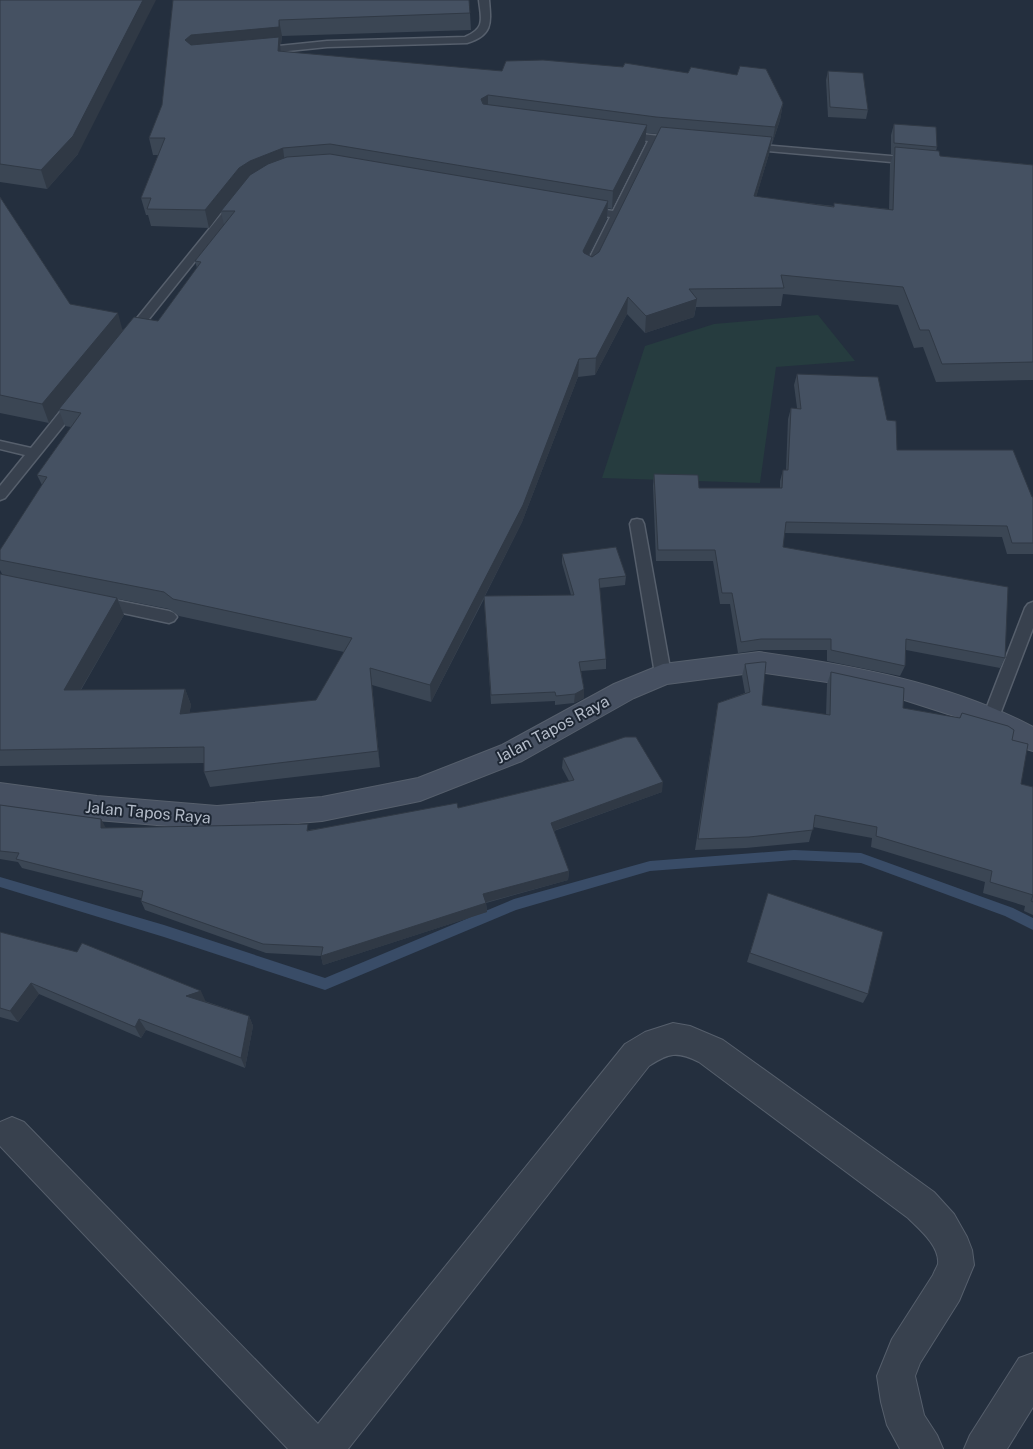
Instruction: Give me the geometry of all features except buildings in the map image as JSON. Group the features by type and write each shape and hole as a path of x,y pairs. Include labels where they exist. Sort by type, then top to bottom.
{"main road":[{"name":"Jalan Tapos Raya","path":"0,795 98,808 217,818 322,809 420,790 512,753 624,691 662,674 759,662 827,672 892,686 991,717 1033,740"}],"street":[{"path":"322,1449 637,1055 655,1042 671,1038 692,1041 711,1051 921,1205 941,1227 954,1250 956,1264 946,1288 905,1352 896,1376 900,1402 907,1425 923,1449"},
{"path":"12,1134 316,1449"},
{"path":"984,1449 1033,1372"}],"lane":[{"path":"252,51 358,42 467,40 480,35 486,26 484,0"},
{"path":"615,134 684,142"},
{"path":"590,269 654,139"},
{"path":"734,146 923,162"},
{"path":"121,346 242,196"},
{"path":"578,208 617,215"},
{"path":"0,495 84,391"},
{"path":"0,445 34,453"},
{"path":"637,524 662,674"},
{"path":"84,600 169,617"},
{"path":"991,717 1033,608"}],"green space":[{"path":"818,315 855,361 776,367 760,483 602,478 645,346 714,324"}],"waterway":[{"path":"0,882 164,931 325,984 514,905 650,866 794,855 861,858 1009,912 1033,924"}]}
